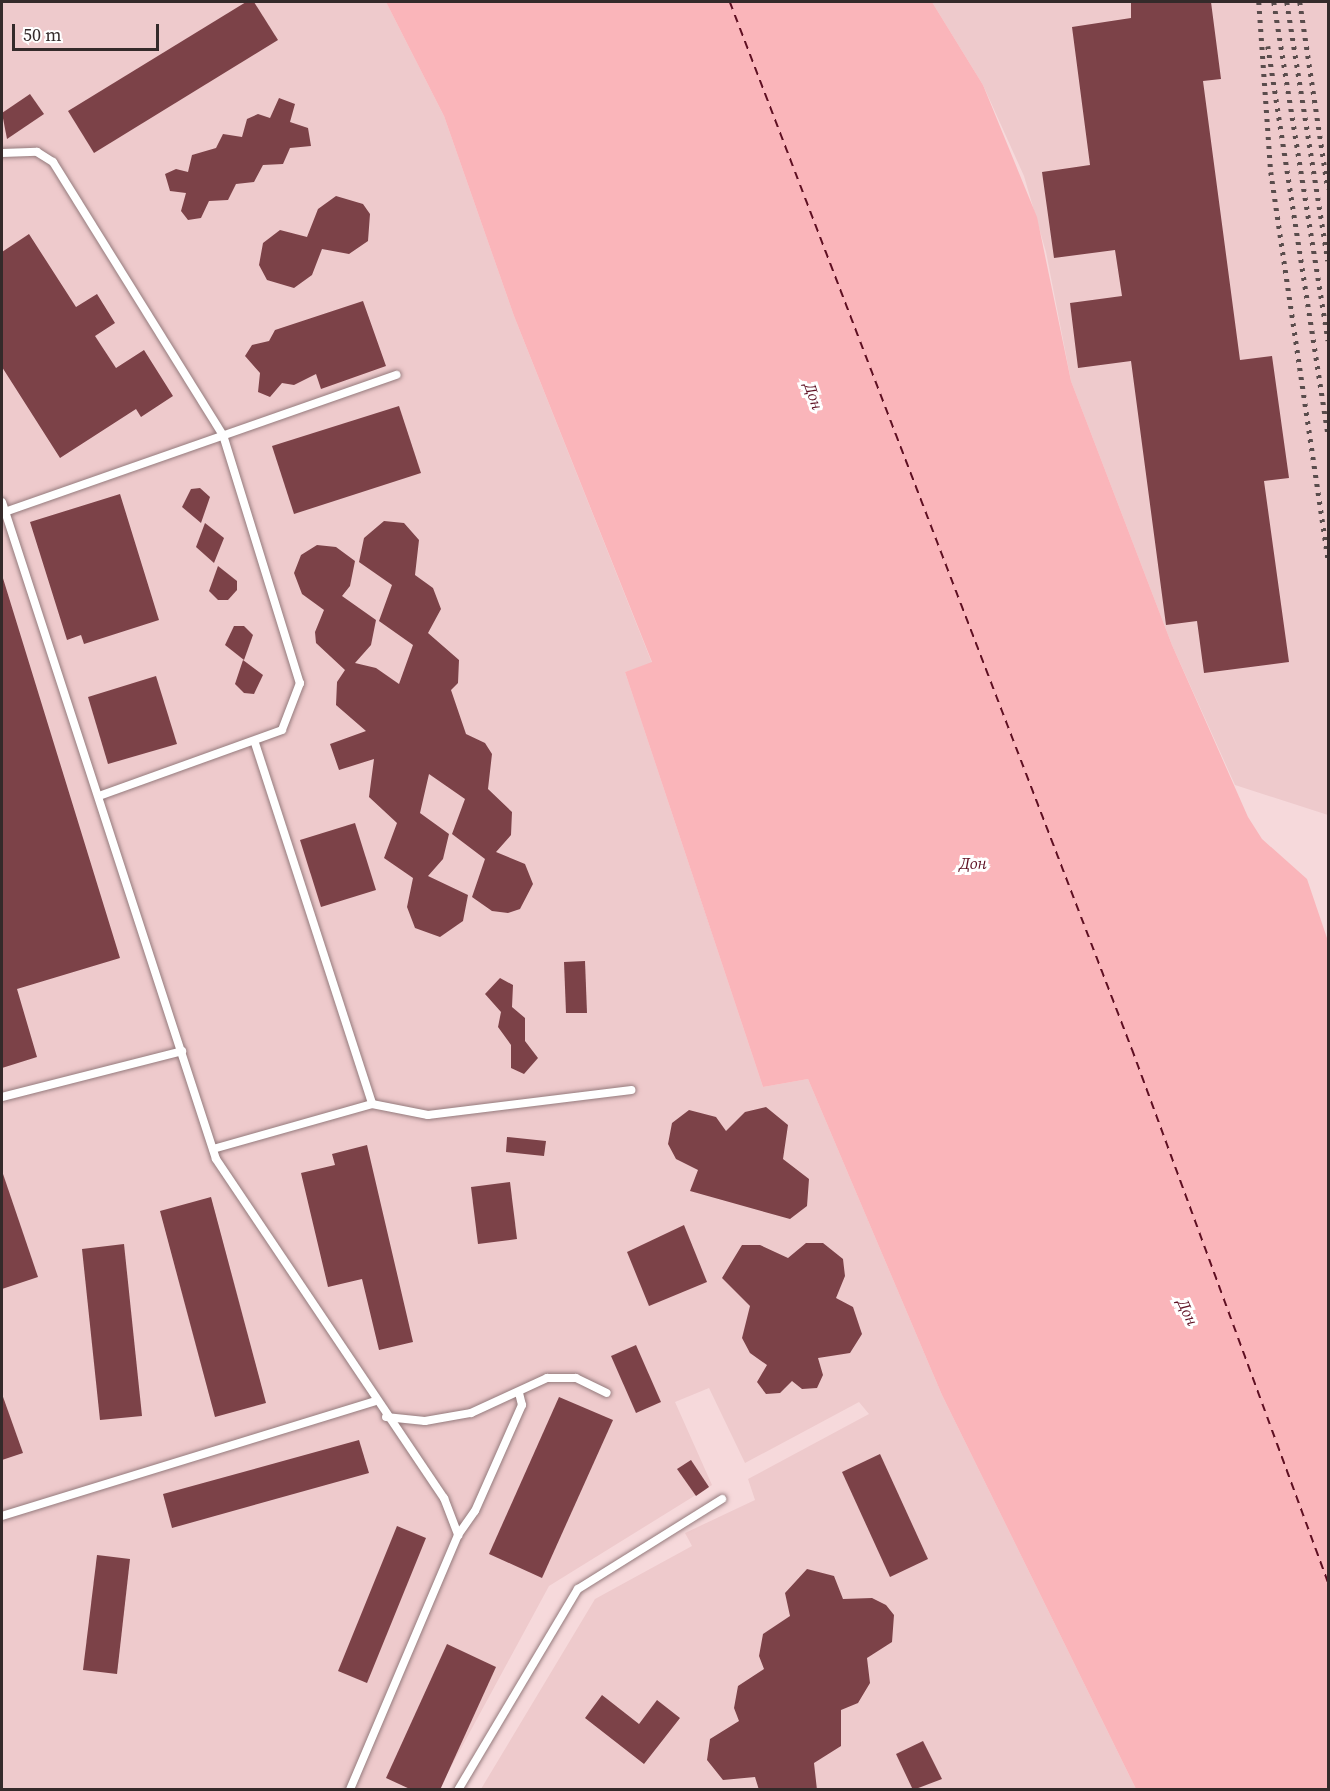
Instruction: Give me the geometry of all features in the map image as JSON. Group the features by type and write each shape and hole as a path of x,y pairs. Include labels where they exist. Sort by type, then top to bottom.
{"lane":[{"path":"2,153 37,152 53,162 223,435 300,683 282,730 255,743 101,795"},
{"path":"3,512 397,375"},
{"path":"2,502 3,512 101,795 213,1149 375,1401 444,1498 458,1535"},
{"path":"255,743 372,1104"},
{"path":"2,1097 182,1051"},
{"path":"213,1149 372,1104 429,1115 631,1090"},
{"path":"386,1417 425,1421 471,1413 519,1393 547,1378 576,1378 607,1393"},
{"path":"350,1790 458,1535 475,1511 522,1405 519,1393"},
{"path":"2,1515 375,1401"},
{"path":"458,1790 578,1589 722,1499"}],"shaded area":[{"path":"2,2 386,2 444,116 514,316 652,663 625,672 763,1087 808,1079 942,1395 1136,1789 481,1789 595,1599 692,1546 685,1533 755,1500 748,1479 869,1414 859,1402 745,1463 709,1388 675,1402 712,1485 549,1586 439,1789 2,1790"},
{"path":"932,2 1328,2 1328,815 1235,785 1172,645 1071,381 1046,252 1024,176 983,85"}],"water":[{"name":"Дон","path":"386,2 932,2 983,85 1037,217 1071,381 1172,645 1248,817 1262,839 1307,879 1328,941 1328,1789 1136,1789 942,1395 808,1079 763,1087 625,672 652,662 514,316 444,116"}],"building":[{"path":"246,2 254,2 278,40 94,153 68,111"},
{"path":"1131,2 1211,2 1221,79 1203,81 1240,360 1272,356 1289,478 1264,481 1289,662 1204,673 1197,621 1166,625 1131,361 1078,368 1070,303 1122,296 1115,250 1054,258 1042,172 1090,165 1072,27 1131,18"},
{"path":"30,94 44,114 7,139 2,113"},
{"path":"279,98 295,104 290,122 308,128 311,146 290,148 283,164 263,165 254,182 236,184 228,200 209,201 201,218 188,220 181,211 186,193 170,191 165,174 176,169 188,172 192,155 216,148 223,134 242,137 247,119 258,114 270,118"},
{"path":"336,196 363,204 370,214 368,241 349,254 322,249 312,275 294,288 267,280 259,265 263,243 280,230 307,237 318,209"},
{"path":"29,234 76,307 97,294 115,323 95,336 116,368 144,350 173,396 141,417 136,409 60,458 2,367 2,252"},
{"path":"363,301 386,366 321,389 316,374 294,385 282,383 270,397 258,392 260,373 245,356 252,345 269,341 275,330"},
{"path":"399,406 421,473 294,514 272,446"},
{"path":"200,488 210,497 201,523 182,507 191,489"},
{"path":"120,494 159,620 84,644 81,635 67,640 30,522"},
{"path":"384,521 404,523 419,540 415,575 433,588 441,609 428,633 459,660 458,683 451,690 466,734 485,743 492,754 488,789 512,812 511,835 496,852 525,864 533,884 520,909 508,913 492,911 472,897 485,859 452,834 465,799 429,774 420,813 449,834 443,859 428,876 468,895 463,921 440,937 415,928 407,907 413,878 384,858 397,823 369,797 374,759 339,770 330,744 366,731 336,705 337,682 345,670 316,643 315,632 324,610 302,594 294,573 301,555 317,545 336,547 355,561 350,586 342,596 376,620 371,645 355,663 376,668 399,684 413,645 379,621 392,585 359,562 364,538"},
{"path":"205,523 224,538 214,563 196,547"},
{"path":"218,566 237,581 237,590 228,600 218,600 209,591"},
{"path":"2,575 120,958 17,989 37,1057 2,1068"},
{"path":"234,626 244,626 253,635 244,660 225,645"},
{"path":"243,660 263,675 254,694 244,693 235,684"},
{"path":"156,676 177,744 108,764 88,697"},
{"path":"355,823 376,890 321,907 300,840"},
{"path":"585,961 587,1013 566,1013 564,962"},
{"path":"500,978 513,985 512,1007 525,1018 525,1041 538,1058 524,1074 511,1068 511,1045 498,1027 501,1012 485,994"},
{"path":"766,1107 788,1125 783,1159 809,1179 807,1206 790,1219 690,1191 698,1170 676,1159 668,1144 672,1123 689,1110 716,1117 726,1131 745,1112"},
{"path":"507,1137 546,1141 544,1156 506,1152"},
{"path":"367,1145 413,1342 379,1350 362,1279 328,1287 301,1173 335,1165 332,1154"},
{"path":"2,1171 38,1277 2,1289"},
{"path":"510,1182 517,1239 478,1244 471,1187"},
{"path":"211,1197 266,1403 215,1417 160,1211"},
{"path":"684,1225 707,1282 649,1306 627,1252"},
{"path":"806,1243 823,1243 843,1259 845,1276 836,1298 853,1307 862,1334 850,1353 818,1358 823,1375 817,1388 802,1389 792,1381 780,1393 766,1394 757,1382 767,1365 750,1353 742,1338 750,1306 722,1278 742,1245 760,1245 788,1258"},
{"path":"124,1244 142,1416 100,1420 82,1249"},
{"path":"636,1345 661,1402 636,1413 611,1356"},
{"path":"2,1394 23,1453 2,1460"},
{"path":"559,1397 613,1420 542,1578 489,1554"},
{"path":"359,1440 369,1473 172,1528 163,1494"},
{"path":"880,1454 928,1559 890,1577 842,1472"},
{"path":"691,1460 709,1487 696,1496 677,1469"},
{"path":"397,1526 426,1538 367,1683 338,1671"},
{"path":"97,1555 130,1559 117,1674 83,1670"},
{"path":"807,1569 834,1576 843,1599 872,1598 886,1605 894,1615 892,1642 867,1658 870,1683 858,1703 841,1710 841,1746 814,1763 817,1790 759,1790 755,1777 723,1780 707,1760 710,1739 739,1721 734,1708 738,1686 764,1669 759,1656 763,1634 790,1616 785,1593"},
{"path":"447,1644 496,1667 440,1790 412,1790 386,1778"},
{"path":"602,1695 639,1724 657,1700 680,1718 644,1764 585,1718"},
{"path":"923,1741 942,1779 913,1790 896,1754"}],"ferry route":[{"path":"730,2 1132,1049 1328,1582"}],"railway":[{"path":"1259,2 1271,172 1328,559"},
{"path":"1274,2 1328,341"},
{"path":"1287,2 1328,261"},
{"path":"1300,2 1328,189"},
{"path":"1268,46 1328,433"}]}
